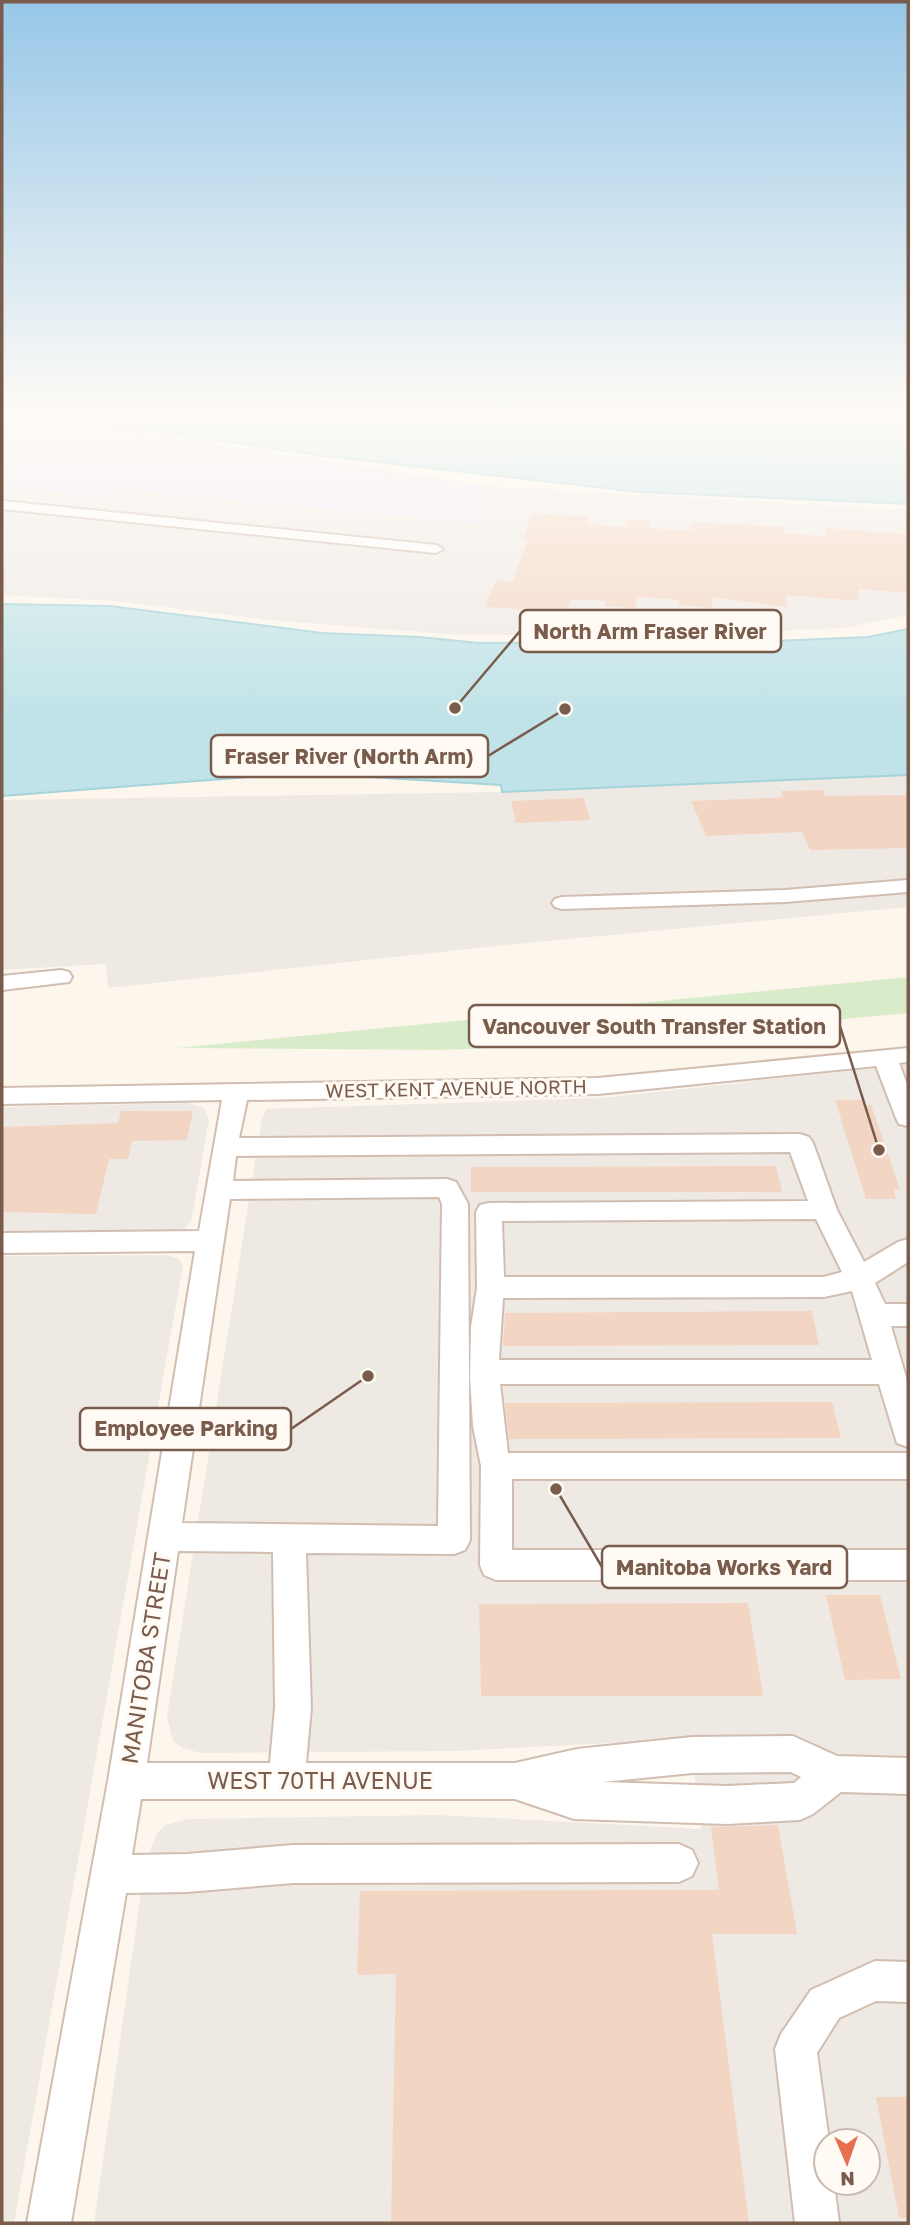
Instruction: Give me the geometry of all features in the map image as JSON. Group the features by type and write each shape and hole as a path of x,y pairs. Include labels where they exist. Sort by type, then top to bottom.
{"street":[{"path":"109,516 436,549"},
{"path":"562,903 785,896 908,886"},
{"path":"2,983 61,977"},
{"path":"897,1057 908,1118"},
{"name":"WEST KENT AVENUE NORTH","path":"2,1096 598,1086 897,1057"},
{"name":"MANITOBA STREET","path":"49,2223 126,1781 218,1189 236,1092"},
{"path":"225,1147 800,1143 824,1210 875,1315 908,1434"},
{"path":"164,1537 454,1540 455,1204 447,1188 218,1189"},
{"path":"824,1210 489,1212 491,1288 485,1311 486,1372 488,1439 496,1465 496,1564 908,1565"},
{"path":"2,1243 210,1241"},
{"path":"491,1288 824,1287 859,1279 908,1249"},
{"path":"875,1315 908,1315"},
{"path":"486,1372 891,1372"},
{"path":"496,1465 908,1465"},
{"path":"286,1781 293,1708 289,1537"},
{"name":"WEST 70TH AVENUE","path":"126,1781 515,1781 578,1767 692,1755 793,1754 835,1774 800,1801 727,1805 574,1800 515,1781"},
{"path":"835,1774 908,1776"},
{"path":"110,1874 187,1873 293,1864 679,1863"},
{"path":"817,2223 796,2049 825,2004 875,1981 908,1982"}],"shaded area":[{"path":"2,516 908,516 908,615 843,628 671,635 460,635 280,621 113,601 2,595"},
{"path":"397,516 482,516 482,524"},
{"path":"908,775 908,907 505,945 108,988 106,964 2,970 2,800 502,792"},
{"path":"908,1064 908,2223 94,2223 145,1865 157,1833 166,1825 189,1819 438,1815 702,1829 689,1739 457,1751 201,1753 182,1748 173,1741 167,1717 262,1118 267,1109 602,1098"},
{"path":"187,1103 204,1108 209,1120 191,1222 184,1229 174,1233 2,1233 2,1107"},
{"path":"166,1255 178,1258 183,1265 14,2223 2,2223 2,1256"}],"green space":[{"path":"908,977 908,1013 571,1045 440,1050 177,1048"}],"water":[{"path":"2,604 110,606 322,633 419,637 479,643 775,641 868,637 908,629 908,775 502,792 501,785 303,773 2,796"}],"building":[{"path":"532,516 587,517 585,524 626,527 628,520 650,521 649,528 690,531 692,522 785,527 784,533 825,536 825,528 908,534 908,593 858,589 858,601 786,595 786,607 713,597 712,608 678,605 679,600 638,597 635,608 605,606 606,601 571,599 567,612 485,607 496,580 512,582 528,540 522,540"},
{"path":"823,790 825,796 908,795 908,848 810,850 802,832 706,836 691,801 783,797 781,791"},
{"path":"584,798 590,820 516,823 511,801"},
{"path":"835,1100 863,1100 865,1105 871,1105 900,1189 893,1189 896,1199 866,1199"},
{"path":"121,1111 193,1111 187,1140 132,1141 128,1159 109,1159 96,1214 2,1212 2,1127 118,1123"},
{"path":"776,1166 782,1192 471,1192 471,1167"},
{"path":"812,1311 819,1345 503,1346 505,1313"},
{"path":"832,1402 841,1438 509,1439 505,1403"},
{"path":"826,1595 880,1595 901,1679 845,1680"},
{"path":"748,1603 763,1696 481,1696 479,1604"},
{"path":"778,1825 797,1934 712,1934 749,2223 391,2223 396,1974 357,1975 360,1891 719,1890 711,1827"},
{"path":"876,2097 908,2097 908,2218 899,2218"}],"place":[{"name":"North Arm Fraser River","path":"455,708"},
{"name":"Fraser River (North Arm)","path":"565,709"},
{"name":"Vancouver South Transfer Station","path":"879,1150"},
{"name":"Employee Parking","path":"368,1376"},
{"name":"Manitoba Works Yard","path":"556,1489"}]}
